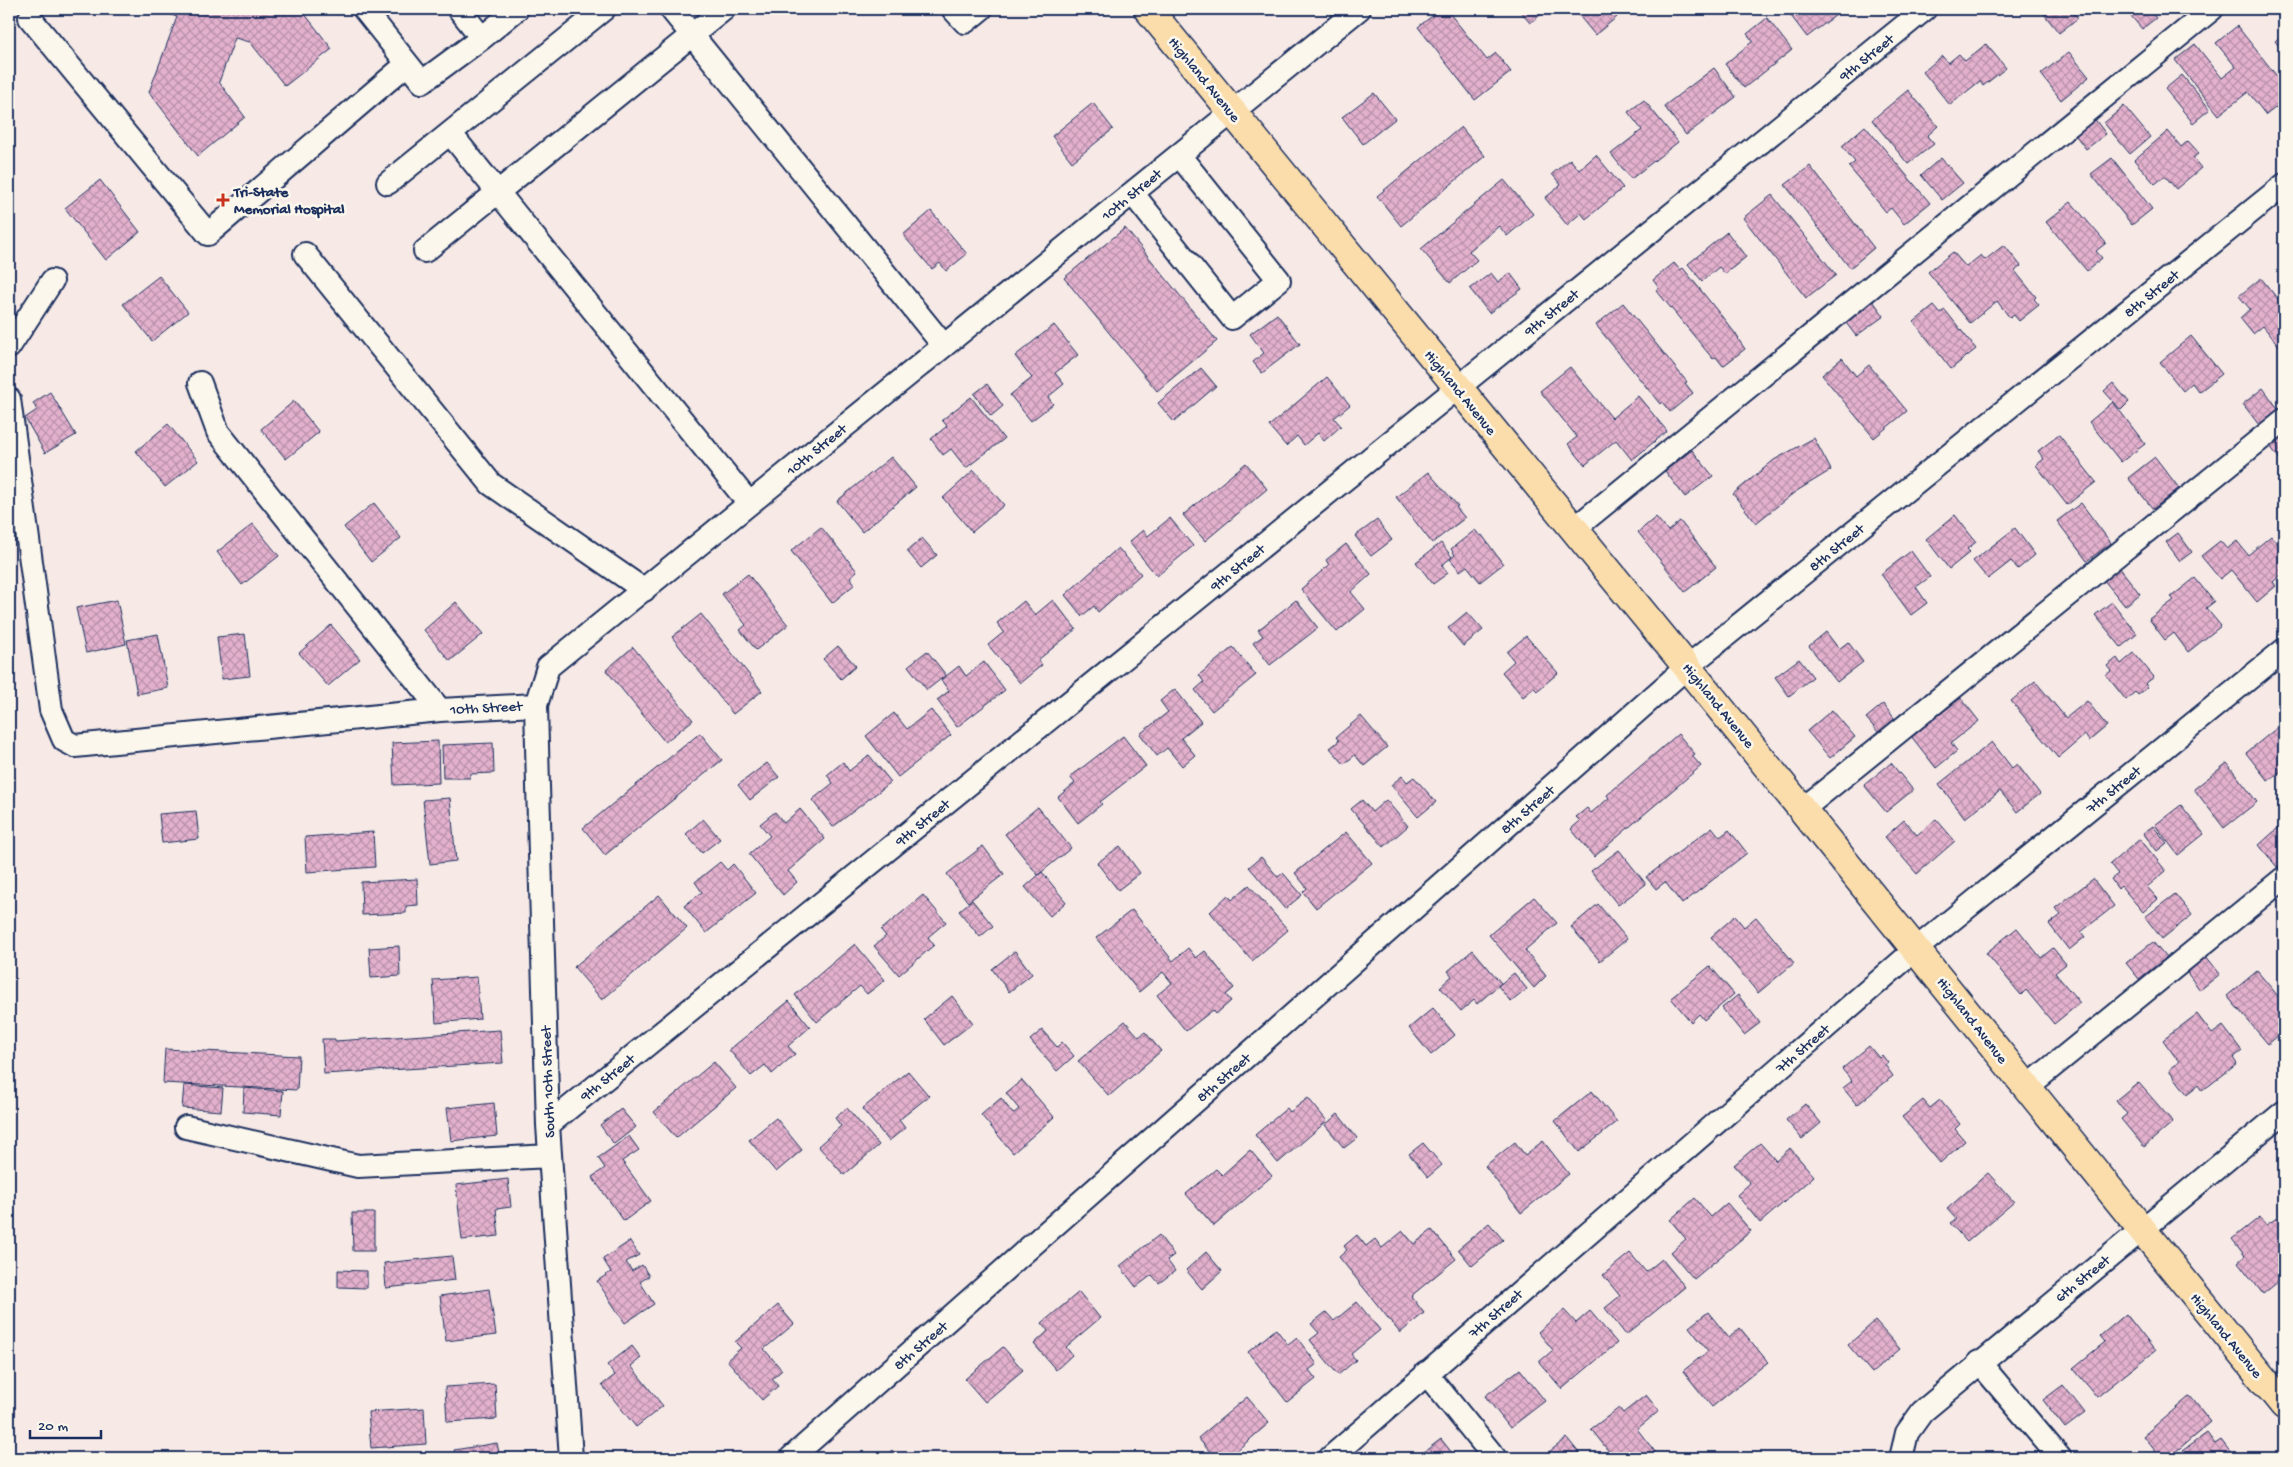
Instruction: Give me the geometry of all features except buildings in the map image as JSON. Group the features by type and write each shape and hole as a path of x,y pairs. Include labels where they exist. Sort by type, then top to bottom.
{"main road":[{"name":"Highland Avenue","path":"1148,9 1457,388 1688,667 2284,1406"}],"street":[{"path":"364,9 422,82 482,38 517,9"},
{"path":"459,9 482,38"},
{"path":"388,184 604,9"},
{"path":"671,9 944,346"},
{"path":"425,251 724,9"},
{"path":"953,9 964,22 981,9"},
{"name":"10th Street","path":"9,399 51,710 64,740 75,746 440,710 536,705 548,667 1359,9"},
{"name":"9th Street","path":"548,1124 1925,9"},
{"path":"1574,529 2212,9"},
{"path":"30,18 208,234 407,64"},
{"path":"450,133 749,502"},
{"path":"1132,194 1232,318 1279,280 1179,156"},
{"name":"8th Street","path":"791,1458 1688,667 2284,185"},
{"path":"305,254 491,484 644,590"},
{"path":"9,347 52,281"},
{"path":"200,383 218,432 440,710"},
{"path":"1803,809 2284,420"},
{"name":"7th Street","path":"1330,1458 1916,949 2284,650"},
{"name":"South 10th Street","path":"536,705 548,1124 571,1458"},
{"path":"2026,1088 2284,878"},
{"name":"6th Street","path":"1900,1458 1906,1433 1922,1412 2284,1112"},
{"path":"186,1127 358,1166 550,1156"},
{"path":"1980,1362 2060,1458"},
{"path":"1426,1373 1495,1458"}],"place":[{"name":"Tri-State Memorial Hospital","path":"223,200"}]}
